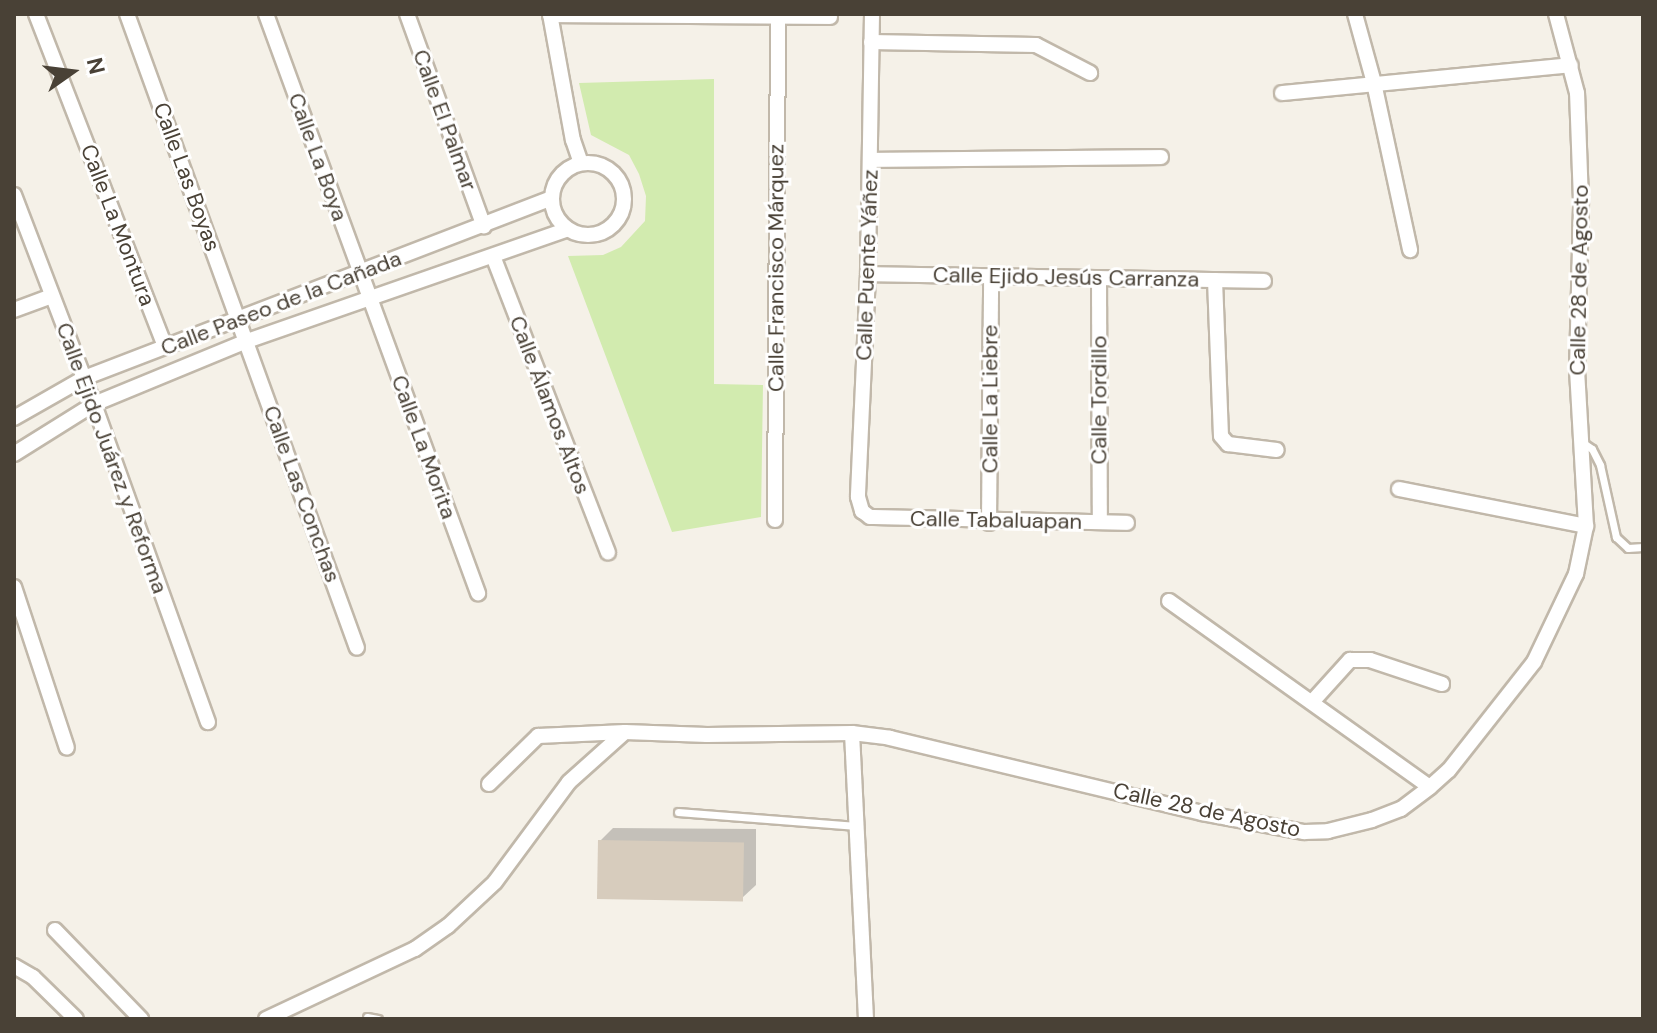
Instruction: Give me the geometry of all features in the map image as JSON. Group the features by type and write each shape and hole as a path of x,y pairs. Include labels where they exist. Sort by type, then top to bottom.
{"street":[{"name":"Calle La Montura","path":"36,14 165,347"},
{"name":"Calle Las Boyas","path":"127,14 247,341"},
{"name":"Calle La Boya","path":"266,14 371,300"},
{"name":"Calle El Palmar","path":"407,14 484,227"},
{"name":"Calle Puente Yáñez","path":"865,514 858,497 868,274 872,14"},
{"path":"1355,14 1374,83 1410,250"},
{"name":"Calle 28 de Agosto","path":"489,784 538,736 625,732 707,735 852,733 890,738 1191,811 1304,832 1328,831 1401,809 1449,770 1534,662 1576,574 1586,526 1577,370 1580,153 1577,93 1556,14"},
{"path":"581,163 573,140 550,15 830,17"},
{"name":"Calle Francisco Márquez","path":"775,520 778,17"},
{"path":"871,42 1036,45 1090,73"},
{"path":"1282,93 1571,65"},
{"path":"870,160 1161,157"},
{"path":"581,163 605,167 622,184 624,208 619,219 601,233 578,234 568,229 559,220 552,198 561,176 581,163"},
{"name":"Calle Ejido Juárez y Reforma","path":"14,195 94,404 208,722"},
{"name":"Calle Paseo de la Cañada","path":"14,418 84,378 484,227 552,198"},
{"name":"Calle Paseo de la Cañada","path":"14,454 94,404 247,341 568,229"},
{"name":"Calle Álamos Altos","path":"493,256 608,553"},
{"name":"Calle Ejido Jesús Carranza","path":"868,274 1264,281"},
{"name":"Calle La Liebre","path":"989,523 991,276"},
{"name":"Calle Tordillo","path":"1099,278 1100,522"},
{"path":"1215,280 1221,436 1228,444 1277,450"},
{"path":"14,310 52,296"},
{"name":"Calle La Morita","path":"371,300 478,593"},
{"name":"Calle Las Conchas","path":"247,341 357,648"},
{"path":"1399,489 1586,526"},
{"name":"Calle Tabaluapan","path":"865,514 989,523 1127,523"},
{"path":"14,587 67,748"},
{"path":"1169,601 1430,787"},
{"path":"1312,702 1350,660 1370,660 1442,684"},
{"path":"266,1019 415,949 448,926 495,882 577,773 625,732"},
{"path":"852,733 866,1019"},
{"path":"55,930 141,1019"},
{"path":"14,966 33,977 76,1019"}],"lane":[{"path":"1580,440 1592,449 1600,465 1616,537 1628,548 1643,547"},
{"path":"678,812 857,826"},
{"path":"367,1017 378,1019"}],"green space":[{"path":"714,79 714,384 763,385 761,517 672,532 568,256 603,255 621,247 645,221 646,196 639,174 629,155 591,135 579,83"}],"building":[{"path":"598,840 744,843 743,902 597,899"}]}
